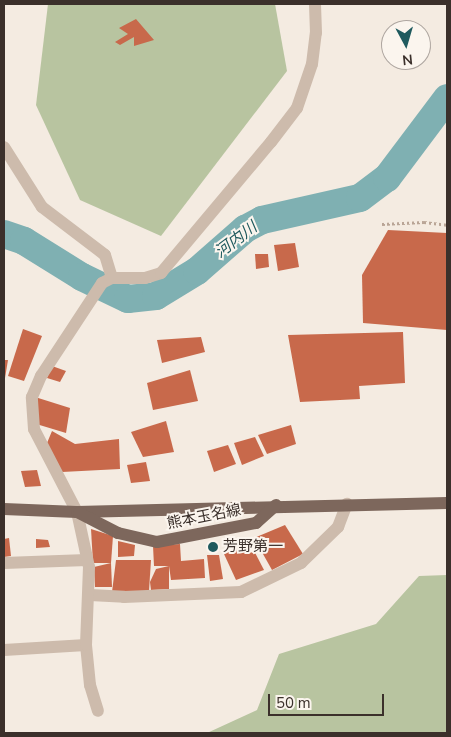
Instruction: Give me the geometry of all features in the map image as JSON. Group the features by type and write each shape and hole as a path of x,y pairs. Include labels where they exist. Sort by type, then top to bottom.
{"main road":[{"name":"熊本玉名線","path":"4,509 77,512 276,505 447,503"},
{"name":"熊本玉名線","path":"77,512 118,533 158,542 256,523 276,505"}],"street":[{"path":"98,711 90,685 86,645 90,595 87,560 77,512 34,429 32,397 72,326 102,283 112,278 145,278 161,273 271,142 297,108 312,64 316,33 316,4"},
{"path":"4,148 42,207 105,255 112,278"},
{"path":"90,595 124,597 241,592 301,563 338,527 348,504"},
{"path":"4,563 87,560"},
{"path":"4,650 86,645"}],"path":[{"path":"382,224 424,222 447,225"}],"green space":[{"path":"48,4 275,4 287,71 161,236 80,200 36,105"},
{"path":"447,575 447,733 207,733 257,710 279,654 376,624 419,576"}],"building":[{"path":"136,19 154,40 134,46 134,37 120,45 115,42 128,34 119,28"},
{"path":"388,230 447,233 447,330 363,323 362,275"},
{"path":"295,243 299,267 278,271 274,245"},
{"path":"255,254 268,254 269,267 256,269"},
{"path":"23,329 42,336 24,381 8,376"},
{"path":"403,332 405,383 359,386 360,399 300,402 288,335"},
{"path":"201,337 205,352 162,363 157,340"},
{"path":"4,360 8,360 5,378 4,378"},
{"path":"52,366 66,371 60,382 47,378"},
{"path":"190,370 198,401 153,410 147,383"},
{"path":"35,397 70,408 66,433 33,423"},
{"path":"166,421 174,452 143,457 131,432"},
{"path":"291,425 296,444 267,454 258,435"},
{"path":"52,431 75,444 119,439 120,469 62,472 47,443"},
{"path":"255,437 264,456 242,465 234,443"},
{"path":"228,445 236,464 214,472 207,451"},
{"path":"146,462 150,481 131,483 127,465"},
{"path":"37,470 41,486 25,487 21,471"},
{"path":"285,525 303,554 272,570 254,538"},
{"path":"91,529 113,536 111,563 93,563"},
{"path":"9,538 11,556 4,557 4,539"},
{"path":"36,539 48,540 50,547 36,548"},
{"path":"118,541 135,545 134,556 118,557"},
{"path":"250,543 264,570 236,580 224,554"},
{"path":"180,544 181,561 204,559 205,578 171,580 169,566 154,566 153,546"},
{"path":"207,555 219,555 223,579 210,581"},
{"path":"116,560 151,560 149,591 112,592"},
{"path":"111,563 112,587 95,587 94,567"},
{"path":"169,566 169,589 151,590 150,582 156,569"}],"waterway":[{"name":"河内川","path":"4,234 24,241 82,277 128,299 156,296 197,271 245,229 262,220 360,198 387,178 447,98"}],"place":[{"name":"芳野第一","path":"213,547"}]}
